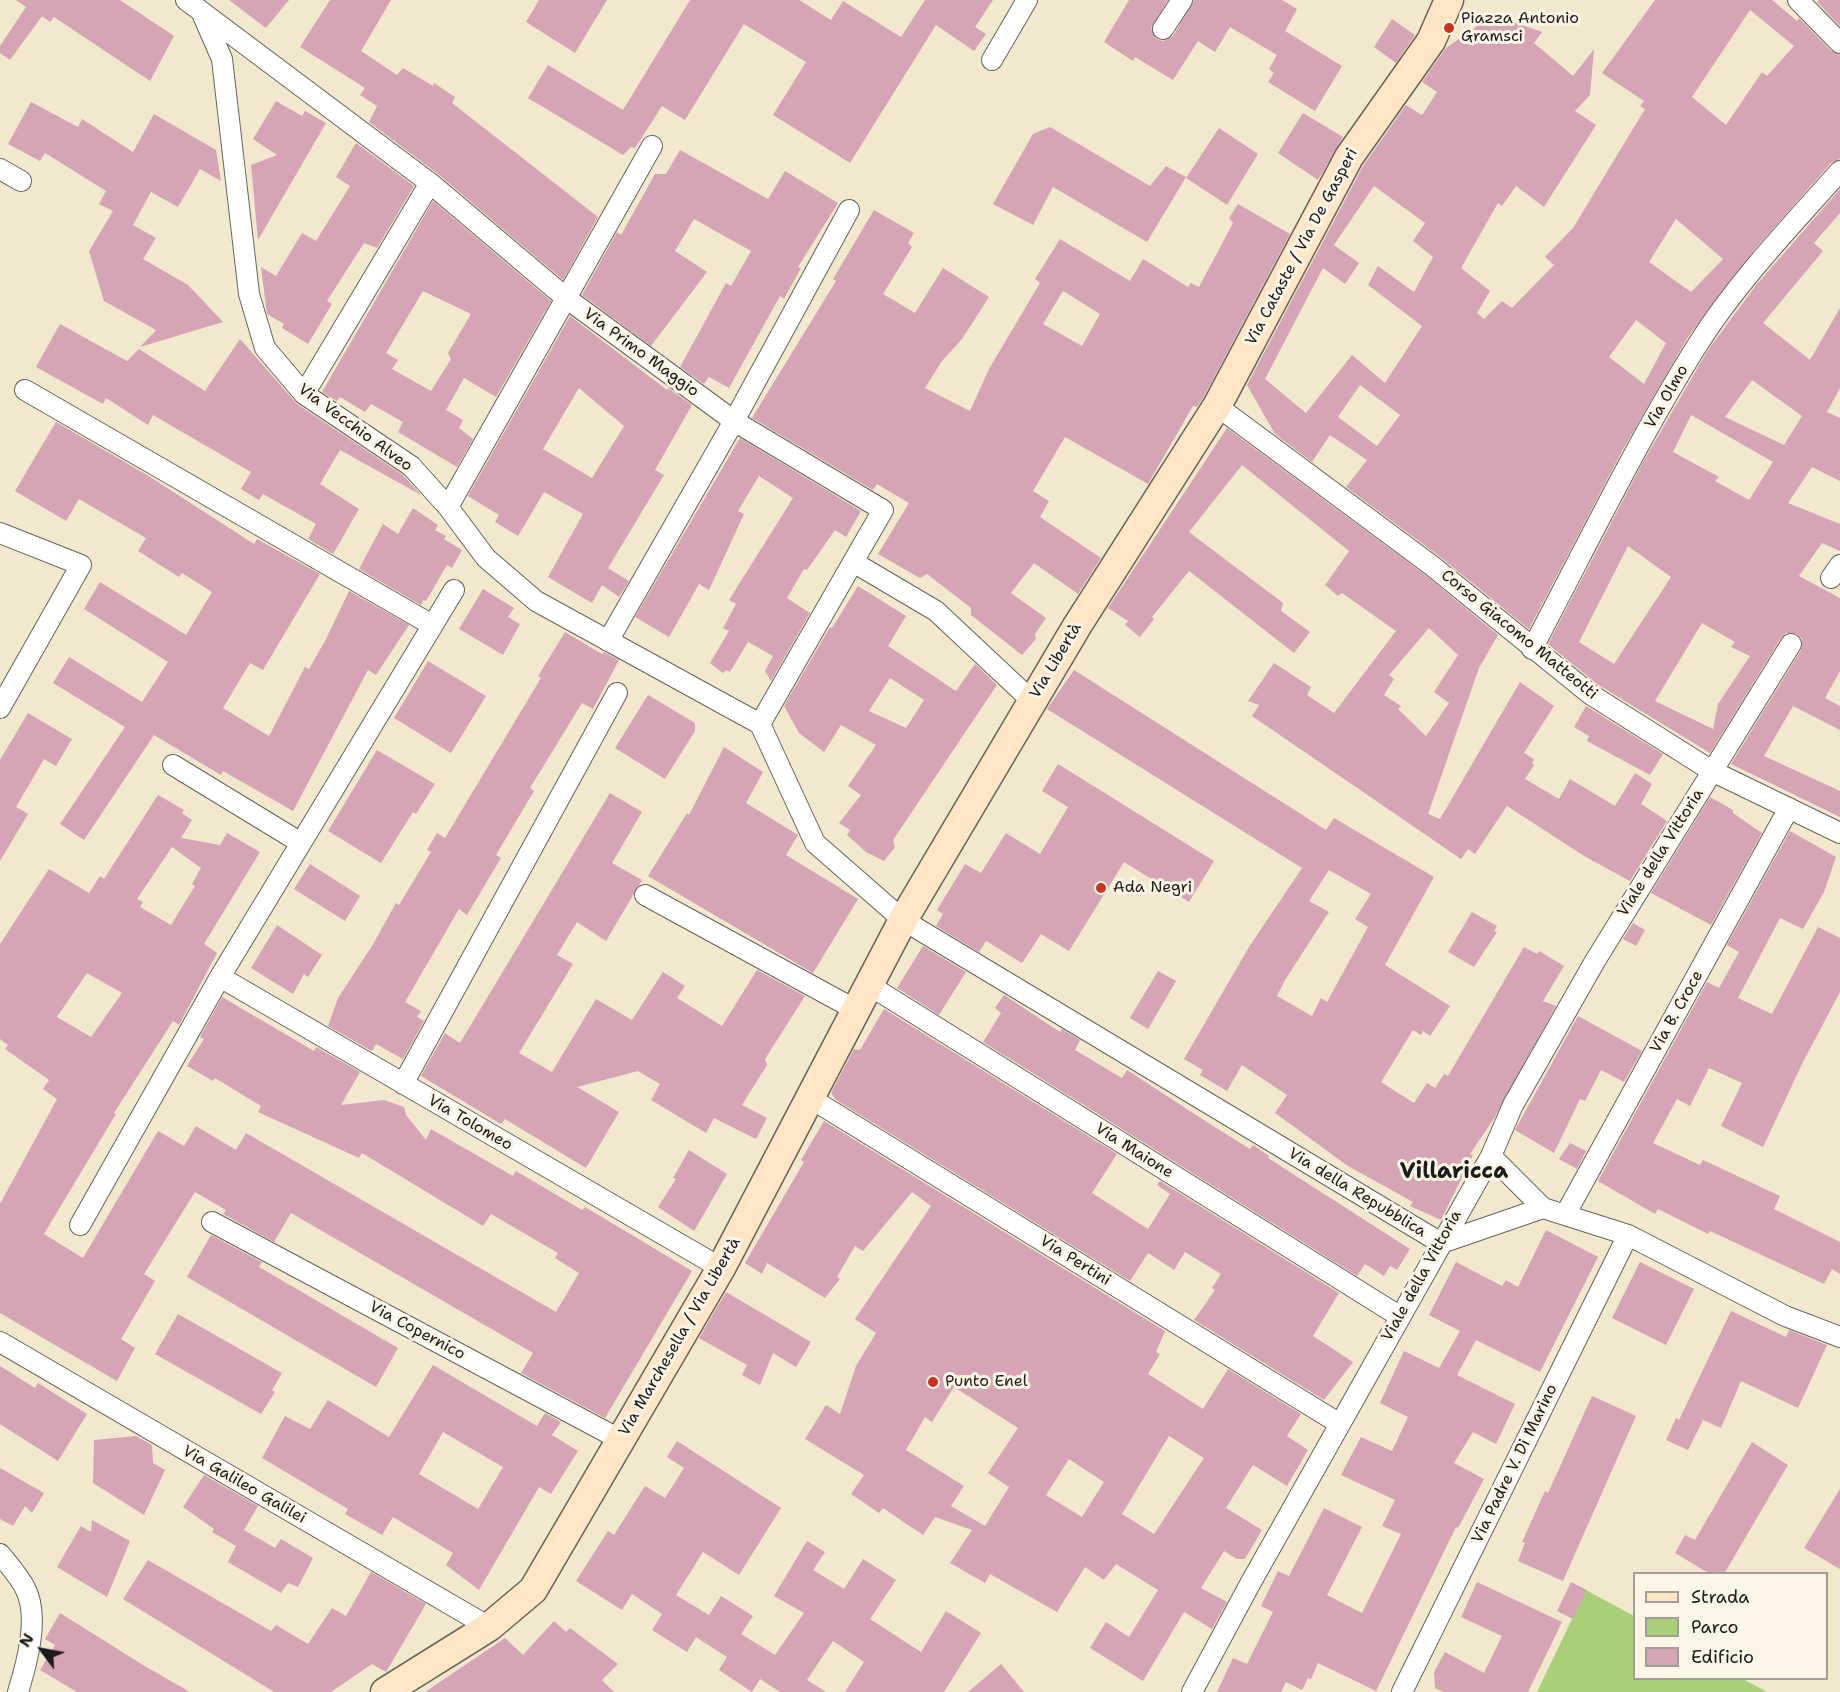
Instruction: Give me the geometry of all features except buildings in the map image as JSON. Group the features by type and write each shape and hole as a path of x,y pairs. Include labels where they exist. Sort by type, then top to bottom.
{"street":[{"path":"992,60 1028,0"},
{"path":"1162,29 1182,0"},
{"name":"Via Cataste / Via De Gasperi","path":"1217,406 1349,157 1431,41 1449,0"},
{"path":"1798,0 1840,43"},
{"name":"Via Primo Maggio","path":"193,5 430,183 566,298 734,421 883,510 853,562"},
{"name":"Via Vecchio Alveo","path":"193,5 222,59 249,294 265,348 304,394 411,466 448,507 486,558 536,601 760,724"},
{"path":"448,507 652,146"},
{"path":"0,169 21,182"},
{"name":"Via Olmo","path":"1532,649 1652,423 1699,342 1756,266 1840,171"},
{"path":"304,394 430,183"},
{"path":"608,641 734,421 849,210"},
{"path":"25,390 432,625"},
{"name":"Corso Giacomo Matteotti","path":"1217,406 1431,565 1590,694 1712,771 1840,833"},
{"name":"Via Libertà","path":"903,920 1077,626 1217,406"},
{"path":"0,533 81,565 0,708"},
{"path":"903,920 815,843 760,724 853,562 936,611 1032,701"},
{"path":"80,1225 220,977 454,590"},
{"name":"Viale della Vittoria","path":"1192,1692 1399,1316 1491,1156 1513,1105 1595,960 1791,644"},
{"path":"403,1084 617,693"},
{"path":"173,765 301,843"},
{"name":"Via B. Croce","path":"1565,1215 1789,808"},
{"path":"645,895 856,1010"},
{"name":"Via Marchesella / Via Libertà","path":"385,1692 489,1627 533,1590 721,1268 903,920"},
{"name":"Via della Repubblica","path":"903,920 1441,1243 1543,1208"},
{"name":"Via Tolomeo","path":"220,977 721,1268"},
{"name":"Via Maione","path":"869,985 1399,1316"},
{"name":"Via Pertini","path":"810,1098 1340,1424"},
{"path":"1491,1156 1543,1208 1628,1235 1785,1316 1840,1337"},
{"name":"Via Copernico","path":"212,1222 621,1440"},
{"name":"Via Padre V. Di Marino","path":"1401,1692 1628,1235"},
{"name":"Via Galileo Galilei","path":"0,1342 489,1627"},
{"path":"0,1554 26,1589 31,1617 30,1655 18,1692"}],"green space":[{"path":"1586,1590 1633,1615 1633,1680 1745,1680 1767,1692 1537,1692"}],"place":[{"name":"Piazza Antonio Gramsci","path":"1449,28"},
{"name":"Ada Negri","path":"1101,888"},
{"name":"Punto Enel","path":"933,1382"}],"district":[{"name":"Villaricca","path":"1454,1172"}]}
